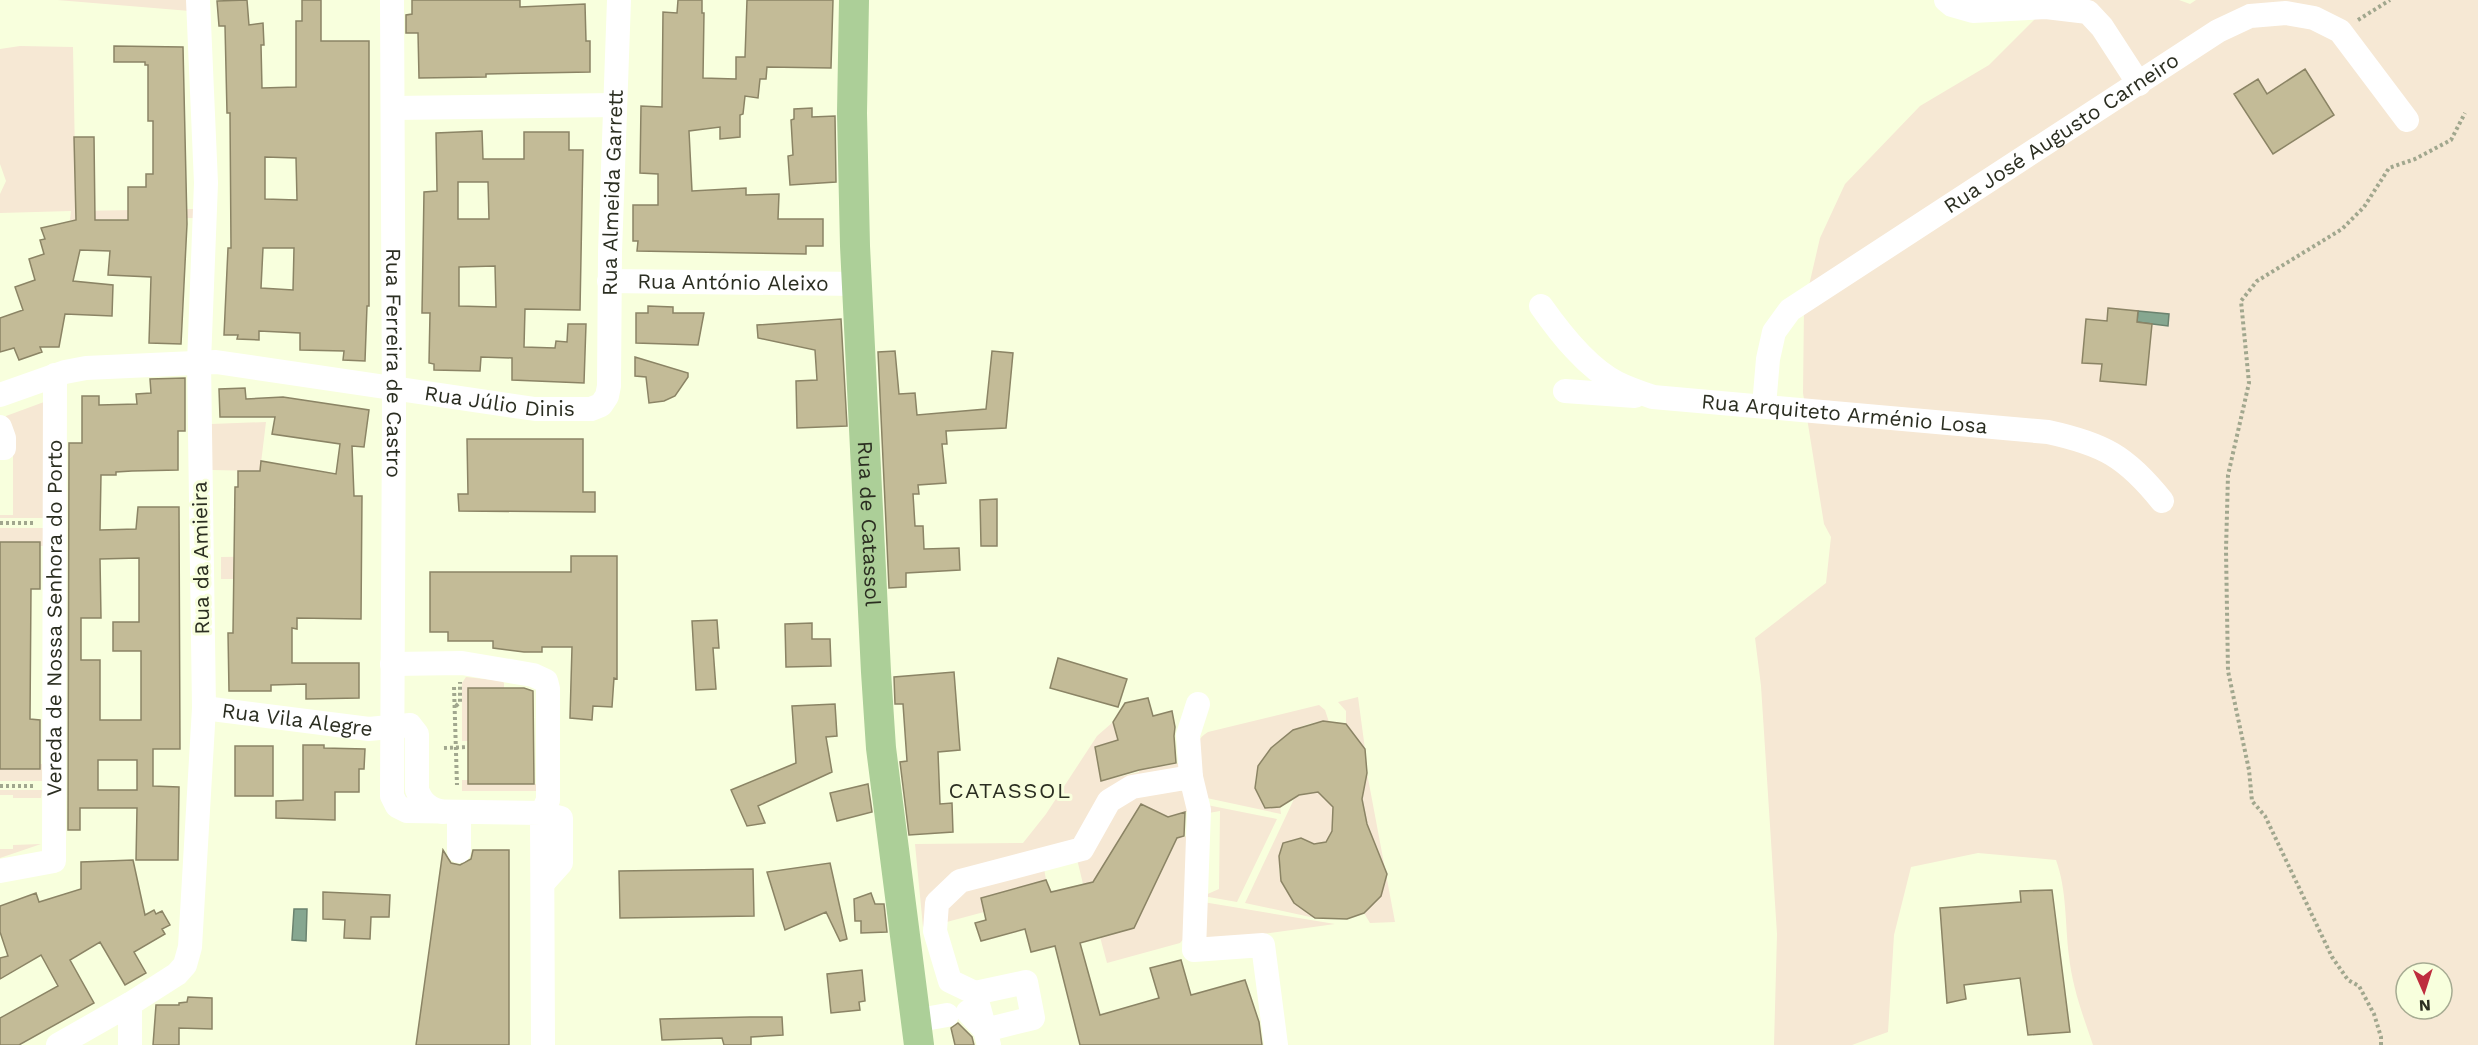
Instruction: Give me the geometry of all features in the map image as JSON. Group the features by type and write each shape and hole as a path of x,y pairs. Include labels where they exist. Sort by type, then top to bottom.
{"main road":[{"name":"Rua de Catassol","path":"854,0 852,113 857,284 879,725 917,1033"}],"street":[{"name":"Rua da Amieira","path":"58,1045 177,974 188,959 204,708 199,362 206,183 198,0"},
{"name":"Rua Ferreira de Castro","path":"392,0 394,389 391,726 394,801 407,811 451,812"},
{"name":"Rua Almeida Garrett","path":"609,386 609,281 619,0"},
{"path":"1946,0 1952,5 1973,11 2046,7 2088,12 2102,27 2139,84"},
{"name":"Rua José Augusto Carneiro","path":"1764,406 1768,359 1774,332 1790,310 2218,31 2250,16 2286,13 2314,18 2340,32 2407,120"},
{"path":"393,108 615,105"},
{"name":"Rua António Aleixo","path":"609,281 857,284"},
{"name":"Rua Arquiteto Arménio Losa","path":"1541,306 1562,335 1615,382 1653,398 2048,432 2078,438 2109,451 2139,473 2162,501"},
{"name":"Rua Júlio Dinis","path":"0,395 55,375 96,366 199,362 216,362 535,409 591,409 601,405 607,396 609,386"},
{"name":"Vereda de Nossa Senhora do Porto","path":"0,871 54,861 55,375"},
{"path":"1565,391 1653,398"},
{"path":"392,664 462,663 533,675 546,681 548,689 548,800 542,813 543,1045"},
{"path":"1198,704 1188,735 1191,777 1199,810 1194,950 1263,945 1276,1045"},
{"name":"Rua Vila Alegre","path":"204,708 369,729 391,726"},
{"path":"917,1033 963,1007 1026,982 1033,1018 987,1037 963,1007 950,981 935,931 937,903 960,881 1082,849 1109,801 1132,787 1191,777"},
{"path":"459,851 451,812 542,813"},
{"path":"130,1004 130,1045"}],"path":[{"path":"2340,32 2390,0"},
{"path":"2381,1045 2374,1014 2359,986 2348,980 2332,957 2265,816 2252,801 2249,770 2228,671 2226,550 2228,475 2249,383 2241,302 2257,280 2342,229 2364,207 2389,168 2415,159 2451,140 2465,112"},
{"path":"0,523 44,523"},
{"path":"456,706 460,702 460,680 463,674"},
{"path":"454,687 457,786"},
{"path":"444,748 468,747"},
{"path":"0,786 42,786"}],"shaded area":[{"path":"57,0 190,0 190,11"},
{"path":"2054,0 2179,0 2190,4 2196,0 2478,0 2478,1045 2093,1045 2073,978 2064,895 2056,860 1978,853 1911,867 1894,935 1888,1032 1852,1045 1774,1045 1777,934 1761,686 1755,638 1826,583 1831,537 1824,524 1803,393 1804,307 1820,238 1845,184 1920,106 1989,65"},
{"path":"20,46 73,47 76,211 194,209 194,218 70,220 71,211 0,213 0,194 6,181 0,164 0,49"},
{"path":"2138,311 2169,314 2168,326 2137,322"},
{"path":"44,402 43,518 0,518 0,515 13,515 13,437 6,416"},
{"path":"266,422 260,471 212,470 211,424"},
{"path":"0,528 43,528 43,546 36,546 35,542 0,542"},
{"path":"296,556 297,579 221,579 221,557"},
{"path":"466,677 502,681 504,688 468,688 468,741 462,741 462,683"},
{"path":"1358,697 1365,749 1346,724 1346,711 1338,702"},
{"path":"1319,705 1325,710 1329,722 1317,722 1291,732 1269,751 1256,775 1255,787 1265,808 1280,807 1281,814 1202,797 1196,761 1197,744 1201,737 1208,732"},
{"path":"1113,722 1118,740 1095,748 1101,781 1139,772 1138,765 1164,766 1184,762 1181,768 1155,775 1069,846 996,863 923,927 915,844 1023,843 1046,814 1097,736"},
{"path":"42,764 42,781 0,781 0,769"},
{"path":"1367,773 1385,869 1367,824 1362,799"},
{"path":"462,780 468,780 468,784 540,784 539,791 462,791"},
{"path":"1165,789 1184,791 1193,810 1168,817 1141,804 1093,882 1083,884 1077,859 1113,804"},
{"path":"0,790 42,790 41,798 13,798 13,795 0,795"},
{"path":"1318,792 1333,807 1332,831 1326,842 1314,844 1301,838 1283,843 1279,867 1280,877 1289,895 1315,918 1245,903 1294,799 1299,795"},
{"path":"1202,804 1277,819 1237,902 1203,896 1219,889 1220,811 1203,814"},
{"path":"1187,836 1187,935 1180,943 1107,963 1100,937 1134,927 1177,838"},
{"path":"41,844 0,858 0,849 13,849 13,845"},
{"path":"1044,868 1046,880 981,898 984,912 943,923 943,915 958,890"},
{"path":"1386,876 1395,922 1370,923 1364,913 1381,896"},
{"path":"1203,902 1335,924 1202,941"},
{"path":"294,909 307,909 306,941 292,940"}],"building":[{"path":"247,0 249,25 263,23 262,88 296,87 296,21 302,21 302,0 321,0 321,41 369,41 369,306 367,306 365,361 343,360 344,351 300,350 300,333 259,331 259,340 237,339 238,335 224,335 228,248 231,248 230,113 227,113 225,26 219,26 217,1","holes":["265,157 296,158 297,200 265,199","263,248 294,248 293,290 261,288"]},
{"path":"412,0 520,0 520,7 585,4 586,41 590,41 590,72 419,78 418,33 406,33 406,15 412,14"},
{"path":"678,0 702,0 702,13 704,13 703,78 736,79 736,57 745,57 747,0 833,0 831,68 767,67 766,79 760,79 758,98 745,96 743,114 740,115 740,137 720,139 720,127 689,131 692,191 746,188 746,195 779,194 778,219 823,219 823,246 806,246 806,254 637,251 638,241 633,241 633,205 658,205 658,174 640,173 641,106 662,107 663,12 677,13"},
{"path":"114,46 183,47 187,224 181,344 149,343 151,277 108,275 110,251 80,250 73,281 113,285 112,316 65,314 59,347 40,347 42,352 19,360 14,348 0,352 0,318 23,310 15,287 35,280 29,259 44,254 40,240 45,239 41,228 76,220 74,137 94,137 95,220 128,220 128,187 146,187 146,174 153,174 153,121 148,121 148,65 145,65 145,62 114,62"},
{"path":"2305,69 2334,115 2273,154 2234,94 2258,79 2267,94"},
{"path":"812,108 812,117 835,116 836,182 790,185 788,156 793,155 791,120 794,119 794,109"},
{"path":"482,131 483,159 524,159 524,132 569,132 569,150 583,150 580,310 525,309 524,347 555,348 556,341 567,342 568,324 586,324 584,383 512,380 512,358 481,357 480,371 434,370 434,364 429,363 430,313 422,313 424,192 437,191 436,133","holes":["458,182 488,182 489,219 458,219","495,266 496,307 459,306 459,267"]},
{"path":"648,306 673,307 673,313 704,313 698,345 636,343 636,313 648,313"},
{"path":"2108,308 2138,311 2137,322 2152,324 2146,385 2100,381 2102,364 2082,363 2086,319 2107,321"},
{"path":"841,319 847,426 797,428 796,381 817,380 815,350 758,338 757,325"},
{"path":"895,351 899,394 915,393 917,415 986,409 992,351 1013,353 1006,428 946,431 947,444 942,444 946,483 918,485 919,494 913,494 915,526 923,526 924,549 959,548 960,570 906,573 906,587 889,588 878,352"},
{"path":"635,357 688,373 688,377 675,396 664,401 649,403 646,377 635,376"},
{"path":"185,378 185,431 178,431 178,470 116,472 116,475 101,475 100,530 136,529 138,507 179,507 180,749 153,749 153,786 179,787 178,860 136,860 137,808 80,808 80,830 68,830 69,443 82,443 82,396 99,396 99,405 137,404 136,394 151,393 150,379","holes":["139,558 139,622 113,622 113,651 141,651 141,720 100,720 100,660 81,660 81,618 101,618 100,559","98,760 137,760 137,790 98,790"]},
{"path":"245,388 246,399 283,397 369,410 364,447 352,446 354,496 362,496 361,619 297,618 297,629 292,628 292,663 359,663 359,698 306,699 306,684 271,685 271,691 229,691 228,633 233,633 235,487 238,487 238,471 260,471 261,461 336,474 340,444 272,434 275,417 220,417 219,389"},
{"path":"467,439 583,439 583,492 595,492 595,512 459,511 458,494 468,494"},
{"path":"997,499 997,546 981,546 980,500"},
{"path":"0,542 40,542 40,589 31,589 30,719 40,720 40,769 0,769"},
{"path":"571,556 617,556 617,679 614,678 612,707 593,706 592,720 570,718 572,647 542,647 542,652 524,652 493,648 493,641 448,641 448,632 430,632 430,572 571,572"},
{"path":"717,620 719,648 713,648 716,689 696,690 692,621"},
{"path":"812,623 812,639 830,639 831,666 786,667 785,624"},
{"path":"1058,658 1127,679 1118,707 1050,688"},
{"path":"954,672 960,750 938,752 940,804 952,803 953,832 909,835 900,762 907,761 903,704 895,704 894,677"},
{"path":"468,688 524,688 533,691 534,784 468,784"},
{"path":"1148,698 1153,716 1172,711 1176,763 1139,770 1101,781 1095,747 1118,740 1113,722 1125,703"},
{"path":"835,704 837,736 826,737 832,772 758,806 765,823 747,826 731,790 796,763 792,706"},
{"path":"1323,721 1346,724 1365,749 1367,773 1362,799 1367,824 1387,874 1381,896 1364,913 1347,919 1315,918 1294,903 1281,881 1279,856 1283,843 1301,838 1314,844 1326,842 1332,831 1333,807 1318,792 1299,795 1280,807 1265,808 1255,788 1258,766 1271,748 1293,730"},
{"path":"303,745 365,749 364,769 359,769 359,792 335,792 335,820 276,818 276,801 303,800"},
{"path":"235,746 273,746 273,796 235,796"},
{"path":"868,784 872,812 837,821 830,793"},
{"path":"1141,804 1168,817 1185,812 1184,836 1177,838 1134,928 1080,943 1100,1015 1159,998 1150,968 1181,960 1191,995 1245,980 1259,1022 1262,1045 1080,1045 1055,946 1031,952 1025,929 981,941 975,923 986,920 981,898 1046,880 1051,892 1093,882"},
{"path":"443,850 451,863 460,865 471,859 473,850 509,850 509,1045 416,1045"},
{"path":"133,860 145,915 154,910 156,914 162,911 170,925 162,929 165,934 134,952 146,973 125,985 100,942 70,960 94,1003 19,1045 0,1045 0,1018 58,986 41,955 0,979 0,958 8,956 0,932 0,906 36,893 39,902 81,889 81,862"},
{"path":"830,863 847,939 840,941 826,912 785,930 767,872"},
{"path":"753,869 754,916 620,918 619,871"},
{"path":"2052,890 2070,1032 2028,1035 2020,978 1964,985 1966,999 1947,1003 1940,908 2021,902 2020,891"},
{"path":"323,892 390,895 389,917 371,917 370,939 344,938 345,920 323,919"},
{"path":"871,893 875,904 884,904 887,932 861,933 861,921 855,921 854,899"},
{"path":"862,970 865,1001 859,1002 860,1010 831,1013 827,974"},
{"path":"188,997 212,998 212,1029 179,1028 179,1045 153,1045 156,1005 179,1005 179,1003 187,1002"},
{"path":"782,1017 783,1035 751,1037 751,1045 724,1045 722,1038 662,1040 660,1019"},
{"path":"958,1023 972,1037 974,1045 955,1045 951,1028"}],"district":[{"name":"CATASSOL","path":"1010,790"}]}
